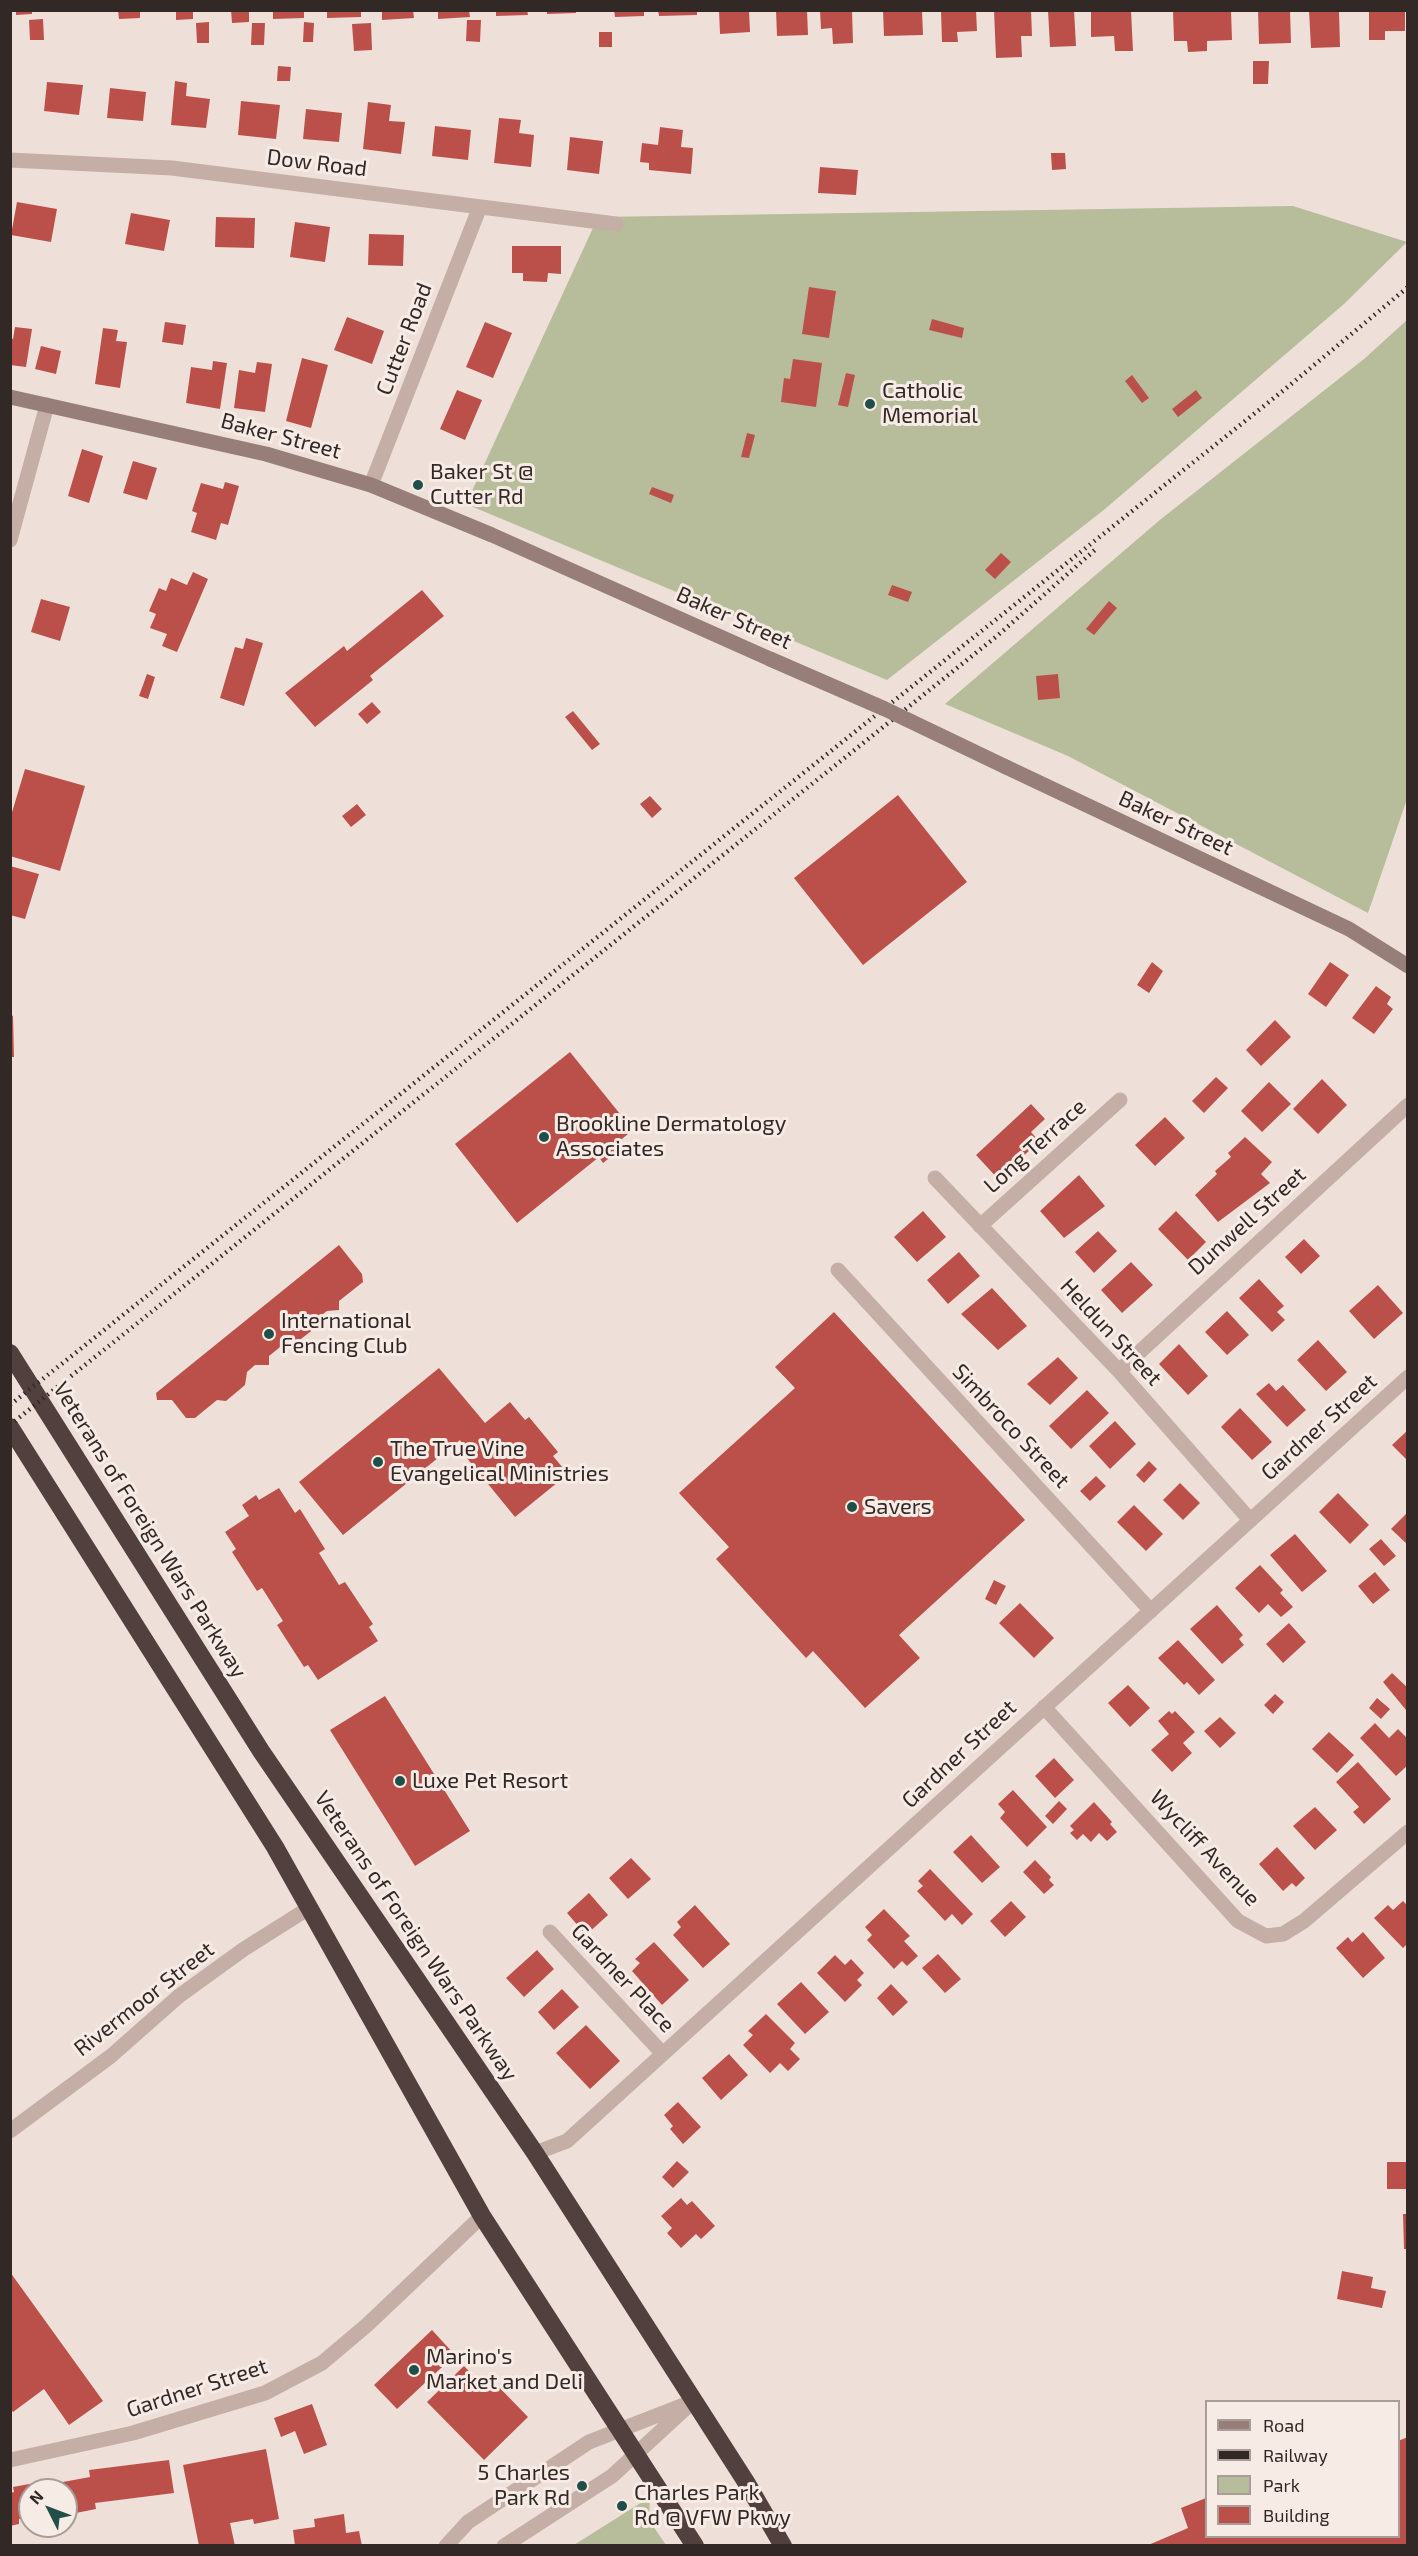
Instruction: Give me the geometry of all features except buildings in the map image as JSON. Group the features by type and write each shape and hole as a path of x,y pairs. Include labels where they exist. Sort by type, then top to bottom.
{"highway":[{"name":"Veterans of Foreign Wars Parkway","path":"10,1353 261,1751 535,2153 694,2401 783,2546"},
{"path":"10,1427 229,1773 309,1908 482,2216 695,2546"}],"street":[{"name":"Dow Road","path":"10,160 172,168 616,225"},
{"name":"Cutter Road","path":"371,485 479,209"},
{"name":"Baker Street","path":"10,397 266,454 371,485 492,535 885,709 1349,929 1407,966"},
{"path":"10,540 47,405"},
{"name":"Long Terrace","path":"980,1226 1120,1100"},
{"name":"Dunwell Street","path":"1119,1371 1407,1105"},
{"name":"Heldun Street","path":"935,1178 1119,1371 1250,1520"},
{"name":"Simbroco Street","path":"838,1270 1151,1611"},
{"name":"Gardner Street","path":"535,2153 567,2141 1407,1377"},
{"name":"Wycliff Avenue","path":"1044,1707 1238,1921 1266,1936 1283,1934 1304,1922 1407,1832"},
{"name":"Rivermoor Street","path":"10,2131 111,2056 179,1996 244,1949 309,1908"},
{"name":"Gardner Place","path":"550,1932 663,2054"},
{"name":"Gardner Street","path":"10,2460 133,2433 265,2393 322,2363 375,2318 482,2216"},
{"path":"446,2546 468,2522 590,2442 694,2401"},
{"path":"504,2546 612,2476 694,2401"}],"green space":[{"name":"Catholic Memorial","path":"1293,206 1407,242 1344,304 1105,509 887,680 466,504 598,217"},
{"path":"1407,320 1407,799 1368,913 1068,756 945,704 1161,519 1364,359"},
{"path":"650,2497 649,2520 666,2545 574,2545"}],"railway":[{"path":"10,1405 1284,390 1408,287"},
{"path":"10,1425 997,636 1096,549"}],"place":[{"name":"Catholic Memorial","path":"870,404"},
{"name":"Baker St @ Cutter Rd","path":"418,485"},
{"name":"Brookline Dermatology Associates","path":"544,1137"},
{"name":"International Fencing Club","path":"269,1334"},
{"name":"The True Vine Evangelical Ministries","path":"378,1462"},
{"name":"Savers","path":"852,1507"},
{"name":"Luxe Pet Resort","path":"400,1781"},
{"name":"Marino's Market and Deli","path":"414,2370"},
{"name":"5 Charles Park Rd","path":"582,2486"},
{"name":"Charles Park Rd @ VFW Pkwy","path":"622,2506"}]}
